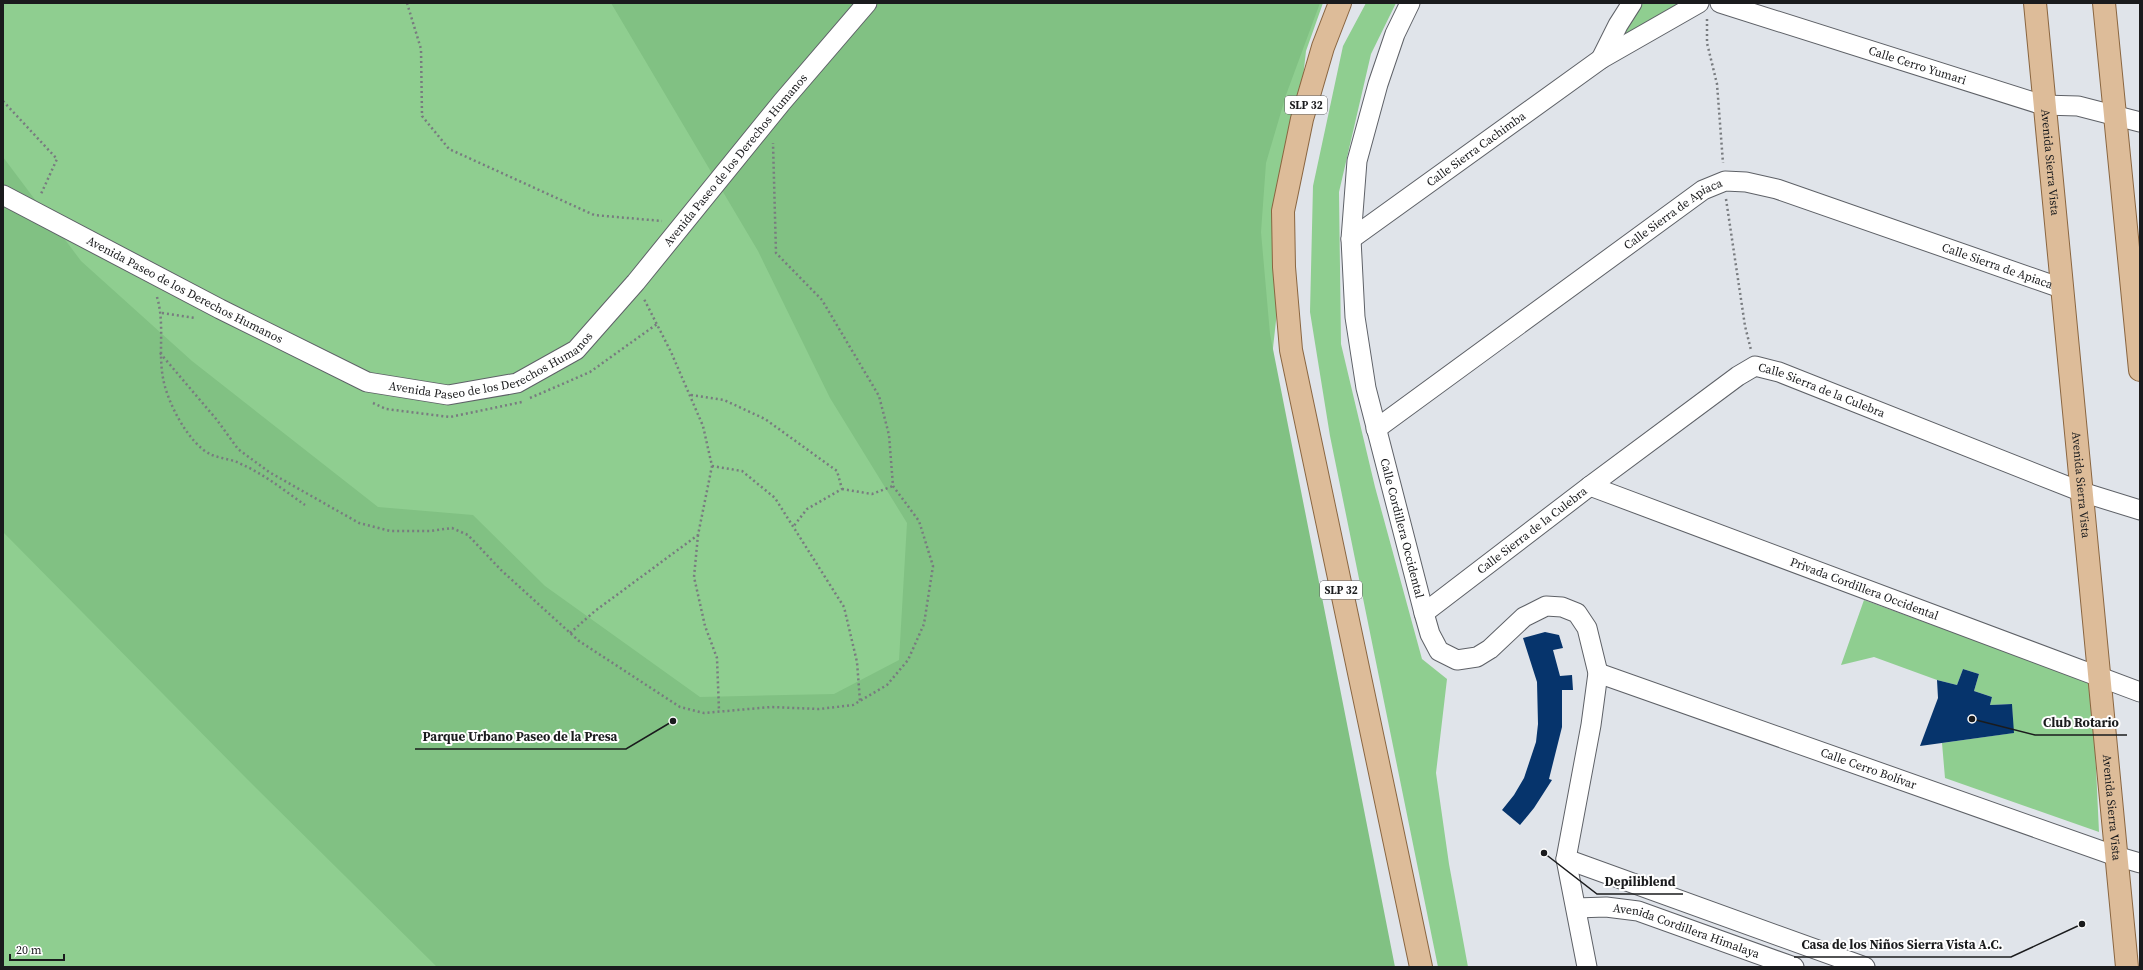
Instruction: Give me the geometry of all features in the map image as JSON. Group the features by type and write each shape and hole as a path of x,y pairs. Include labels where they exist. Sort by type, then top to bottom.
{"main road":[{"name":"SLP 32","path":"1340,3 1323,47 1302,119 1283,211 1284,267 1291,350 1421,967"},
{"name":"Avenida Sierra Vista","path":"2035,3 2043,105 2082,492 2127,967"},
{"path":"2104,3 2140,370"}],"street":[{"name":"Avenida Paseo de los Derechos Humanos","path":"3,195 220,309 367,382 448,395 517,383 576,350 636,282 771,116 867,3"},
{"name":"Calle Cordillera Occidental","path":"1410,3 1395,34 1378,84 1357,161 1351,239 1355,317 1366,388 1424,613 1430,634 1439,651 1457,660 1477,657 1490,649 1524,617 1546,606 1562,607 1577,613 1587,628 1598,673 1591,725 1566,859"},
{"name":"Calle Sierra Cachimba","path":"1600,59 1618,25 1632,3"},
{"name":"Calle Sierra Cachimba","path":"1351,239 1600,59 1699,3"},
{"name":"Calle Cerro Yumari","path":"1720,3 2043,105 2078,106 2140,122"},
{"name":"Calle Sierra de Apiaca","path":"1376,429 1703,190 1724,181 1746,182 1777,189 2061,288"},
{"name":"Calle Sierra de la Culebra","path":"1424,613 1590,486 1738,376 1755,366 1779,372 2082,492 2140,510"},
{"name":"Privada Cordillera Occidental","path":"1590,486 2140,692"},
{"name":"Calle Cerro Bolívar","path":"1598,673 2116,856 2140,863"},
{"name":"Avenida Cordillera Himalaya","path":"1566,859 1865,967"},
{"path":"1566,859 1588,967"},
{"path":"1621,909 1629,900 1630,891 1623,879"},
{"name":"Avenida Cordillera Himalaya","path":"1576,908 1606,907 1638,911 1794,967"}],"path":[{"path":"408,3 421,50 422,116 449,149 594,215 684,223"},
{"path":"3,101 57,159 34,211"},
{"path":"160,353 217,420 238,448 269,472 359,523 390,531 430,531 452,528 468,535 501,570 579,641 680,707 704,713 771,707 819,709 853,705 887,685 908,660 924,624 933,566 919,521 893,486 889,435 879,396 822,300 776,253 771,116"},
{"path":"150,272 162,313 160,353 163,379 173,408 192,440 211,455 241,464 305,505"},
{"path":"636,282 671,352 704,426 712,466 698,535 694,577 705,626 717,658 718,712"},
{"path":"690,395 724,400 765,419 837,471 842,489"},
{"path":"712,466 742,471 775,498 844,607 857,662 860,701"},
{"path":"793,527 807,509 842,489 872,494 893,486"},
{"path":"570,633 594,611 698,535"}],"green space":[{"path":"3,3 1323,3 1306,51 1272,357 1394,967 3,967"},
{"path":"611,3 1320,3 1286,95 1266,163 1261,232 1270,334 1395,967 437,967 248,780 3,532 3,157 81,261 192,361 378,507 473,515 545,586 700,697 834,694 899,660 907,523 830,398 758,251"},
{"path":"1366,3 1396,3 1371,54 1339,192 1341,344 1375,487 1422,659 1447,679 1436,773 1449,864 1468,967 1438,967 1330,436 1310,312 1313,186 1343,46"},
{"path":"1643,3 1685,3 1620,40"},
{"path":"1864,600 2092,683 2099,832 1945,778 1942,743 2013,733 2012,704 1990,705 1992,697 1974,691 1979,674 1963,669 1957,685 1937,680 1874,657 1841,665"}],"building":[{"path":"1545,632 1559,635 1563,648 1553,650 1560,676 1572,675 1573,690 1562,690 1562,727 1549,779 1552,780 1534,808 1520,825 1502,810 1514,795 1524,778 1536,742 1538,724 1537,682 1523,638"},
{"path":"1963,669 1979,674 1974,691 1992,697 1990,705 2012,704 2014,733 1920,746 1938,698 1937,680 1957,685"}],"place":[{"name":"Club Rotario","path":"1972,719"},
{"name":"Parque Urbano Paseo de la Presa","path":"673,721"},
{"name":"Depiliblend","path":"1544,853"},
{"name":"Casa de los Niños Sierra Vista A.C.","path":"2082,924"}]}
